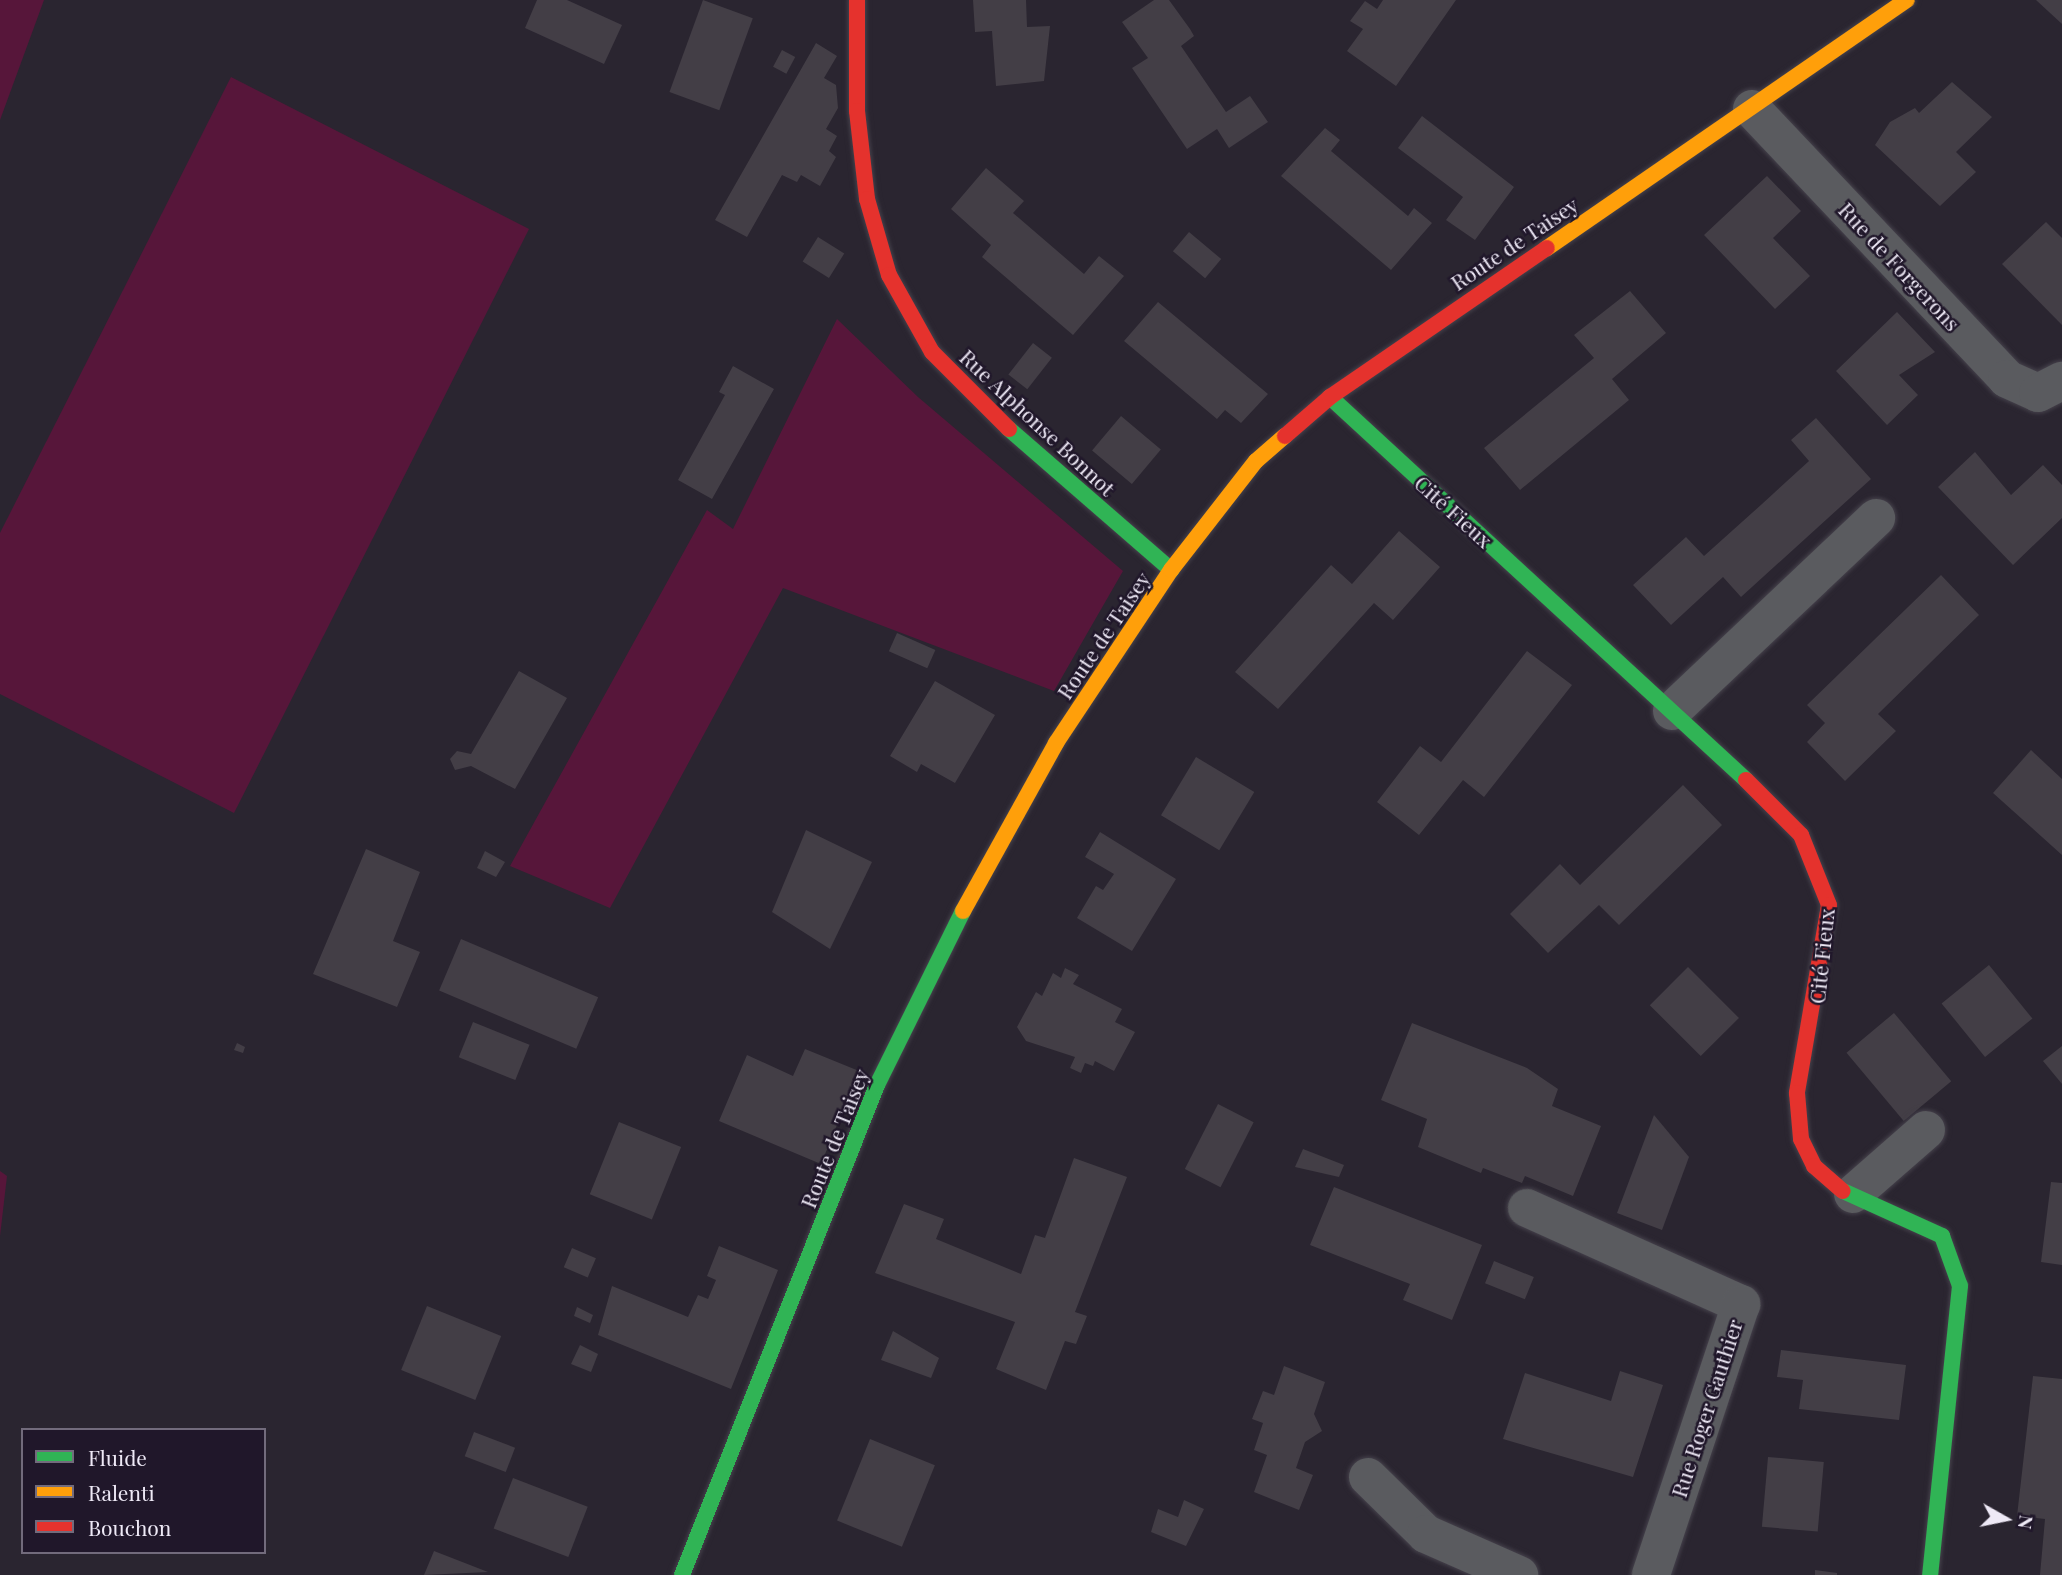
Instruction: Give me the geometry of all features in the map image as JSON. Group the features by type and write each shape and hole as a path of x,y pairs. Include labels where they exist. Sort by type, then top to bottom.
{"street":[{"name":"Rue Alphonse Bonnot","path":"857,0 857,110 867,199 889,275 932,352 982,405 1171,570"},
{"name":"Route de Taisey","path":"682,1575 880,1078 1056,743 1171,570 1256,461 1330,397 1907,0"},
{"name":"Rue de Forgerons","path":"1752,109 2007,379 2038,393 2062,381"},
{"name":"Cité Fieux","path":"1330,397 1672,711 1801,835 1819,870 1829,905 1828,938 1797,1093 1801,1139 1814,1166 1853,1194 1942,1236 1956,1263 1960,1286 1930,1575"},
{"path":"1672,711 1876,518"},
{"path":"1853,1194 1926,1130"},
{"name":"Rue Roger Gauthier","path":"1527,1208 1741,1304 1651,1575"},
{"path":"1368,1477 1426,1534 1519,1575"}],"shaded area":[{"path":"0,0 44,0 0,120"},
{"path":"231,77 529,229 234,813 0,694 0,533"},
{"path":"837,319 918,397 1123,571 1054,691 783,588 610,908 510,866 707,510 733,529"},
{"path":"0,1171 7,1176 0,1236"}],"building":[{"path":"537,0 567,0 622,25 604,64 525,28"},
{"path":"703,0 753,18 719,110 669,92"},
{"path":"973,0 1026,0 1027,27 1050,26 1044,81 996,86 992,31 975,32"},
{"path":"1154,0 1169,0 1190,29 1194,36 1181,46 1226,112 1250,96 1268,122 1229,148 1217,129 1187,149 1132,68 1148,58 1122,22"},
{"path":"1383,0 1456,0 1396,86 1347,51 1363,29 1350,21 1365,1 1377,9"},
{"path":"2036,0 2062,0 2062,24"},
{"path":"816,43 837,56 824,78 836,85 838,108 826,129 837,136 829,151 836,157 820,186 801,175 797,182 782,175 747,237 715,220"},
{"path":"782,50 795,57 786,74 773,67"},
{"path":"1952,82 1992,117 1956,152 1976,172 1940,206 1875,145 1890,122 1915,108 1919,113"},
{"path":"1422,116 1514,187 1475,240 1446,220 1463,197 1398,148"},
{"path":"1325,128 1340,140 1331,151 1408,216 1414,208 1432,223 1391,270 1281,176"},
{"path":"986,168 1024,201 1013,213 1084,274 1099,256 1124,276 1073,335 982,257 991,245 951,209"},
{"path":"1767,176 1801,211 1773,238 1810,276 1775,309 1704,235"},
{"path":"2046,222 2062,238 2062,325 2002,264"},
{"path":"1189,232 1221,259 1205,278 1173,251"},
{"path":"818,237 844,253 829,278 803,262"},
{"path":"1630,291 1666,333 1612,379 1629,400 1520,490 1484,448 1594,358 1574,335"},
{"path":"1158,302 1268,394 1241,423 1225,410 1217,419 1124,341"},
{"path":"1897,312 1935,352 1899,375 1918,395 1887,425 1836,371"},
{"path":"1033,343 1052,358 1027,389 1008,375"},
{"path":"733,366 774,389 712,499 678,480 725,395 719,392"},
{"path":"1121,416 1161,449 1132,484 1092,450"},
{"path":"1816,418 1871,479 1741,597 1723,577 1671,625 1633,585 1686,537 1704,556 1762,504 1809,461 1791,440"},
{"path":"1975,452 2011,495 2043,465 2062,485 2062,518 2013,565 1938,487"},
{"path":"1399,531 1440,567 1393,620 1374,603 1278,709 1235,672 1331,565 1352,584"},
{"path":"1941,575 1979,615 1878,714 1896,731 1845,781 1807,742 1825,723 1807,705"},
{"path":"897,633 935,650 927,668 889,651"},
{"path":"1527,651 1572,685 1484,797 1463,780 1419,835 1377,802 1420,746 1441,762"},
{"path":"519,671 567,698 515,789 471,766 455,770 450,759 457,751 471,754"},
{"path":"935,681 995,715 955,783 921,764 917,772 890,756"},
{"path":"2031,750 2062,779 2062,855 1993,793"},
{"path":"1196,757 1254,792 1219,850 1161,815"},
{"path":"1683,785 1722,825 1619,925 1599,905 1548,953 1510,914 1560,864 1580,885"},
{"path":"806,830 872,862 830,949 772,912"},
{"path":"1100,832 1176,879 1132,951 1077,918 1096,886 1103,890 1114,874 1085,857"},
{"path":"366,849 420,872 393,941 420,952 397,1007 313,974"},
{"path":"485,851 505,862 496,877 477,868"},
{"path":"461,939 598,997 576,1049 439,991"},
{"path":"1989,965 2032,1019 1985,1057 1942,1003"},
{"path":"1688,967 1739,1018 1701,1056 1650,1005"},
{"path":"1065,968 1079,975 1073,984 1122,1009 1115,1022 1135,1032 1114,1071 1095,1061 1093,1066 1085,1063 1081,1073 1070,1068 1075,1057 1026,1041 1017,1027 1036,992 1042,996 1053,973 1061,978"},
{"path":"1894,1013 1951,1081 1904,1121 1847,1053"},
{"path":"473,1022 530,1045 515,1080 459,1057"},
{"path":"1412,1023 1527,1068 1558,1089 1552,1106 1601,1126 1573,1196 1525,1176 1522,1183 1483,1168 1481,1173 1418,1147 1427,1119 1381,1100"},
{"path":"237,1043 245,1047 243,1053 234,1050"},
{"path":"2062,1046 2062,1084 2043,1061"},
{"path":"805,1049 859,1071 821,1164 719,1121 747,1055 793,1076"},
{"path":"1218,1104 1254,1122 1220,1187 1185,1169"},
{"path":"1654,1115 1689,1157 1662,1230 1617,1213"},
{"path":"619,1122 681,1147 652,1219 590,1194"},
{"path":"1303,1149 1344,1165 1339,1177 1295,1167"},
{"path":"1074,1158 1127,1177 1075,1312 1087,1316 1076,1344 1065,1341 1046,1390 996,1369 1015,1322 875,1273 904,1204 944,1219 936,1239 1021,1274 1035,1235 1045,1238"},
{"path":"2051,1182 2062,1183 2062,1265 2041,1262"},
{"path":"1334,1187 1482,1245 1452,1320 1403,1300 1410,1284 1310,1245"},
{"path":"719,1246 778,1270 731,1389 598,1335 612,1286 688,1317 698,1295 708,1299 716,1280 707,1276"},
{"path":"572,1248 596,1258 588,1277 564,1267"},
{"path":"1494,1261 1534,1277 1525,1299 1485,1283"},
{"path":"427,1306 501,1336 475,1400 401,1370"},
{"path":"577,1307 593,1315 590,1323 574,1316"},
{"path":"893,1331 939,1358 931,1378 881,1360"},
{"path":"580,1345 598,1354 591,1372 571,1364"},
{"path":"1781,1350 1906,1365 1899,1420 1799,1409 1803,1380 1777,1377"},
{"path":"1284,1366 1325,1382 1314,1414 1322,1431 1305,1442 1296,1468 1313,1475 1299,1510 1254,1492 1267,1455 1254,1450 1263,1423 1252,1419 1263,1391 1274,1395"},
{"path":"1620,1371 1663,1385 1633,1477 1503,1439 1525,1373 1611,1401"},
{"path":"2033,1376 2062,1379 2062,1575 2040,1575 2045,1519 2017,1516"},
{"path":"474,1432 515,1448 506,1472 465,1456"},
{"path":"870,1439 935,1465 902,1547 837,1521"},
{"path":"1768,1457 1824,1462 1818,1532 1762,1527"},
{"path":"513,1478 588,1507 568,1557 494,1528"},
{"path":"1184,1500 1204,1509 1186,1546 1151,1532 1158,1509 1178,1517"},
{"path":"434,1551 488,1572 424,1575"},
{"path":"1815,1570 1837,1573 1837,1575 1815,1575"}],"traffic: fast":[{"path":"1330,397 1746,780"},
{"path":"1009,429 1171,570"},
{"path":"682,1575 877,1085 963,911"},
{"path":"1843,1191 1942,1236 1960,1286 1930,1575"}],"traffic: slow":[{"path":"1547,248 1907,0"},
{"path":"963,911 1056,743 1171,570 1256,461 1285,436"}],"traffic: jam":[{"path":"857,0 857,111 867,199 889,275 932,352 1009,429"},
{"path":"1285,436 1330,397 1547,248"},
{"path":"1746,780 1801,835 1829,905 1797,1093 1801,1139 1814,1166 1843,1191"}]}
